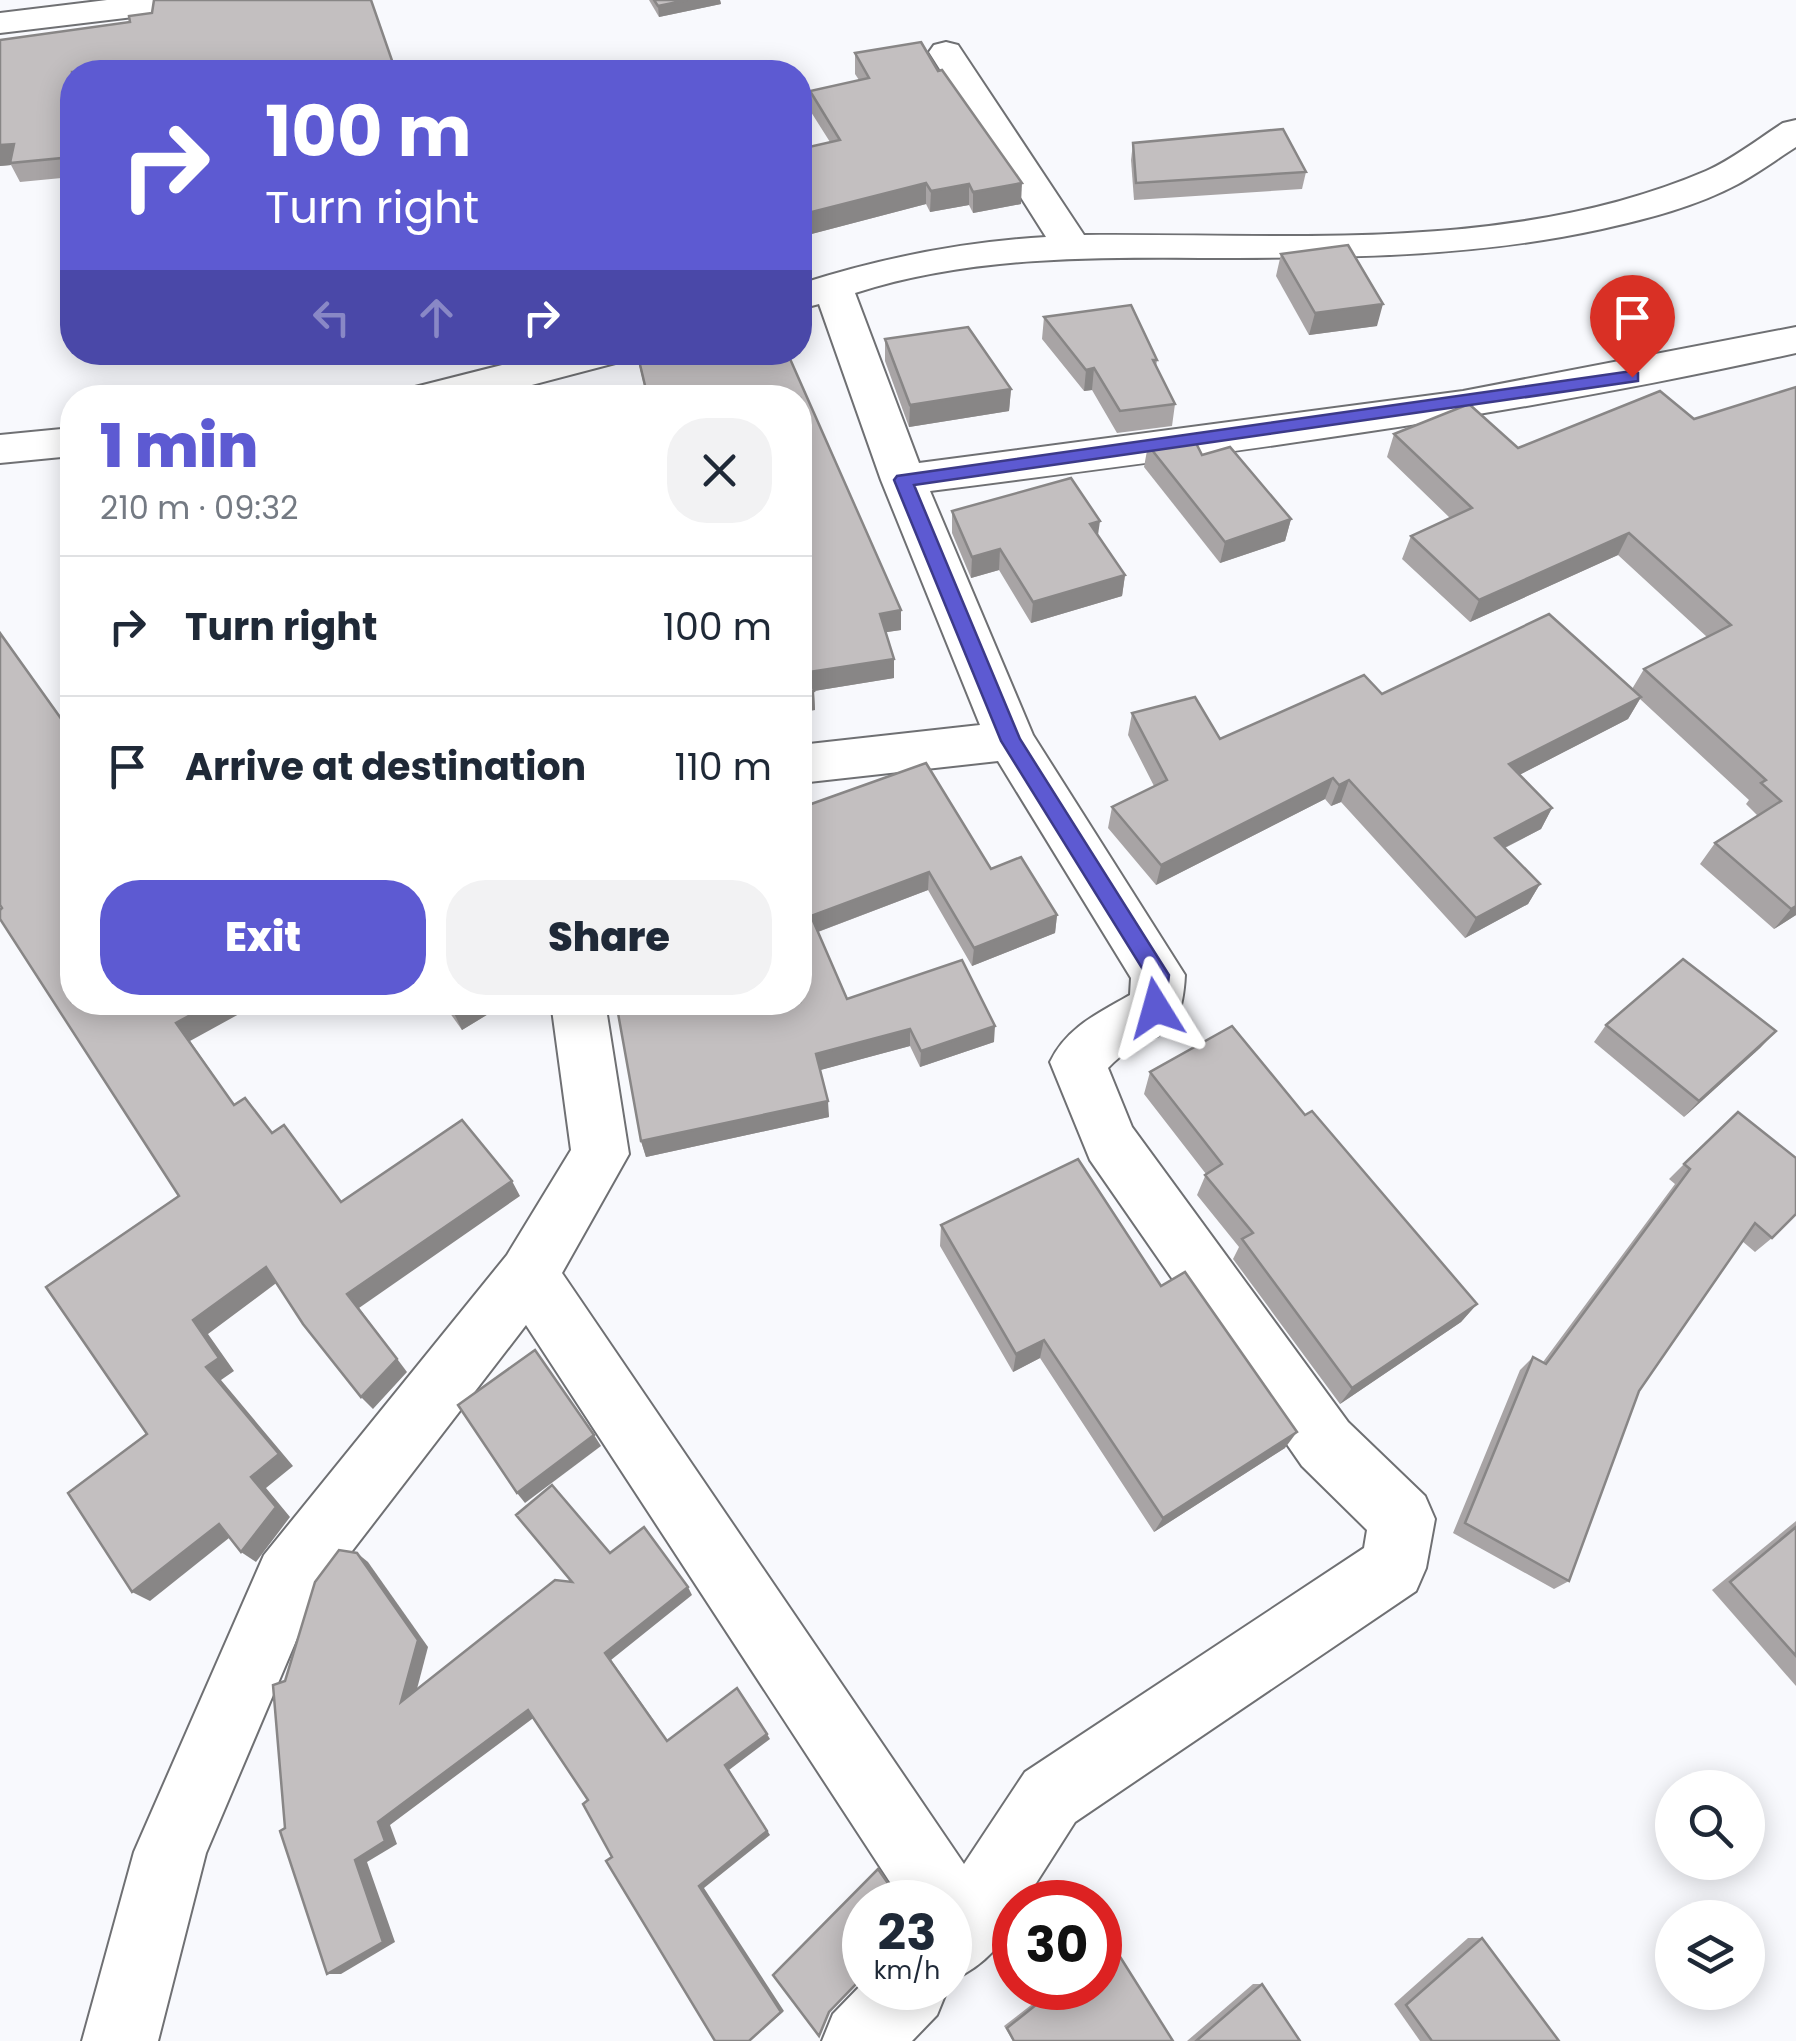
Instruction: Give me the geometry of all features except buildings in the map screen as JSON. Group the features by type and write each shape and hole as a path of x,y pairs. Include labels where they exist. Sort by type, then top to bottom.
{"street":[{"path":"0,23 192,0"},
{"path":"946,52 1072,248"},
{"path":"972,1897 1050,1797 1394,1568 1402,1519 1325,1444 1110,1142 1078,1062 1098,1042 1156,1008 1158,975 1011,741 903,480 816,292 911,264 1072,248 1431,244 1594,221 1706,185 1796,131"},
{"path":"903,480 1492,399 1666,371 1796,340"},
{"path":"477,385 557,365"},
{"path":"0,449 60,443"},
{"path":"812,763 1011,741"},
{"path":"120,2041 170,1852 288,1579 528,1275 600,1154 580,1015"},
{"path":"528,1275 926,1880"},
{"path":"860,2041 889,2010"}],"route":[{"path":"1156,1008 1158,975 1011,741 903,480 1632,377"}]}
